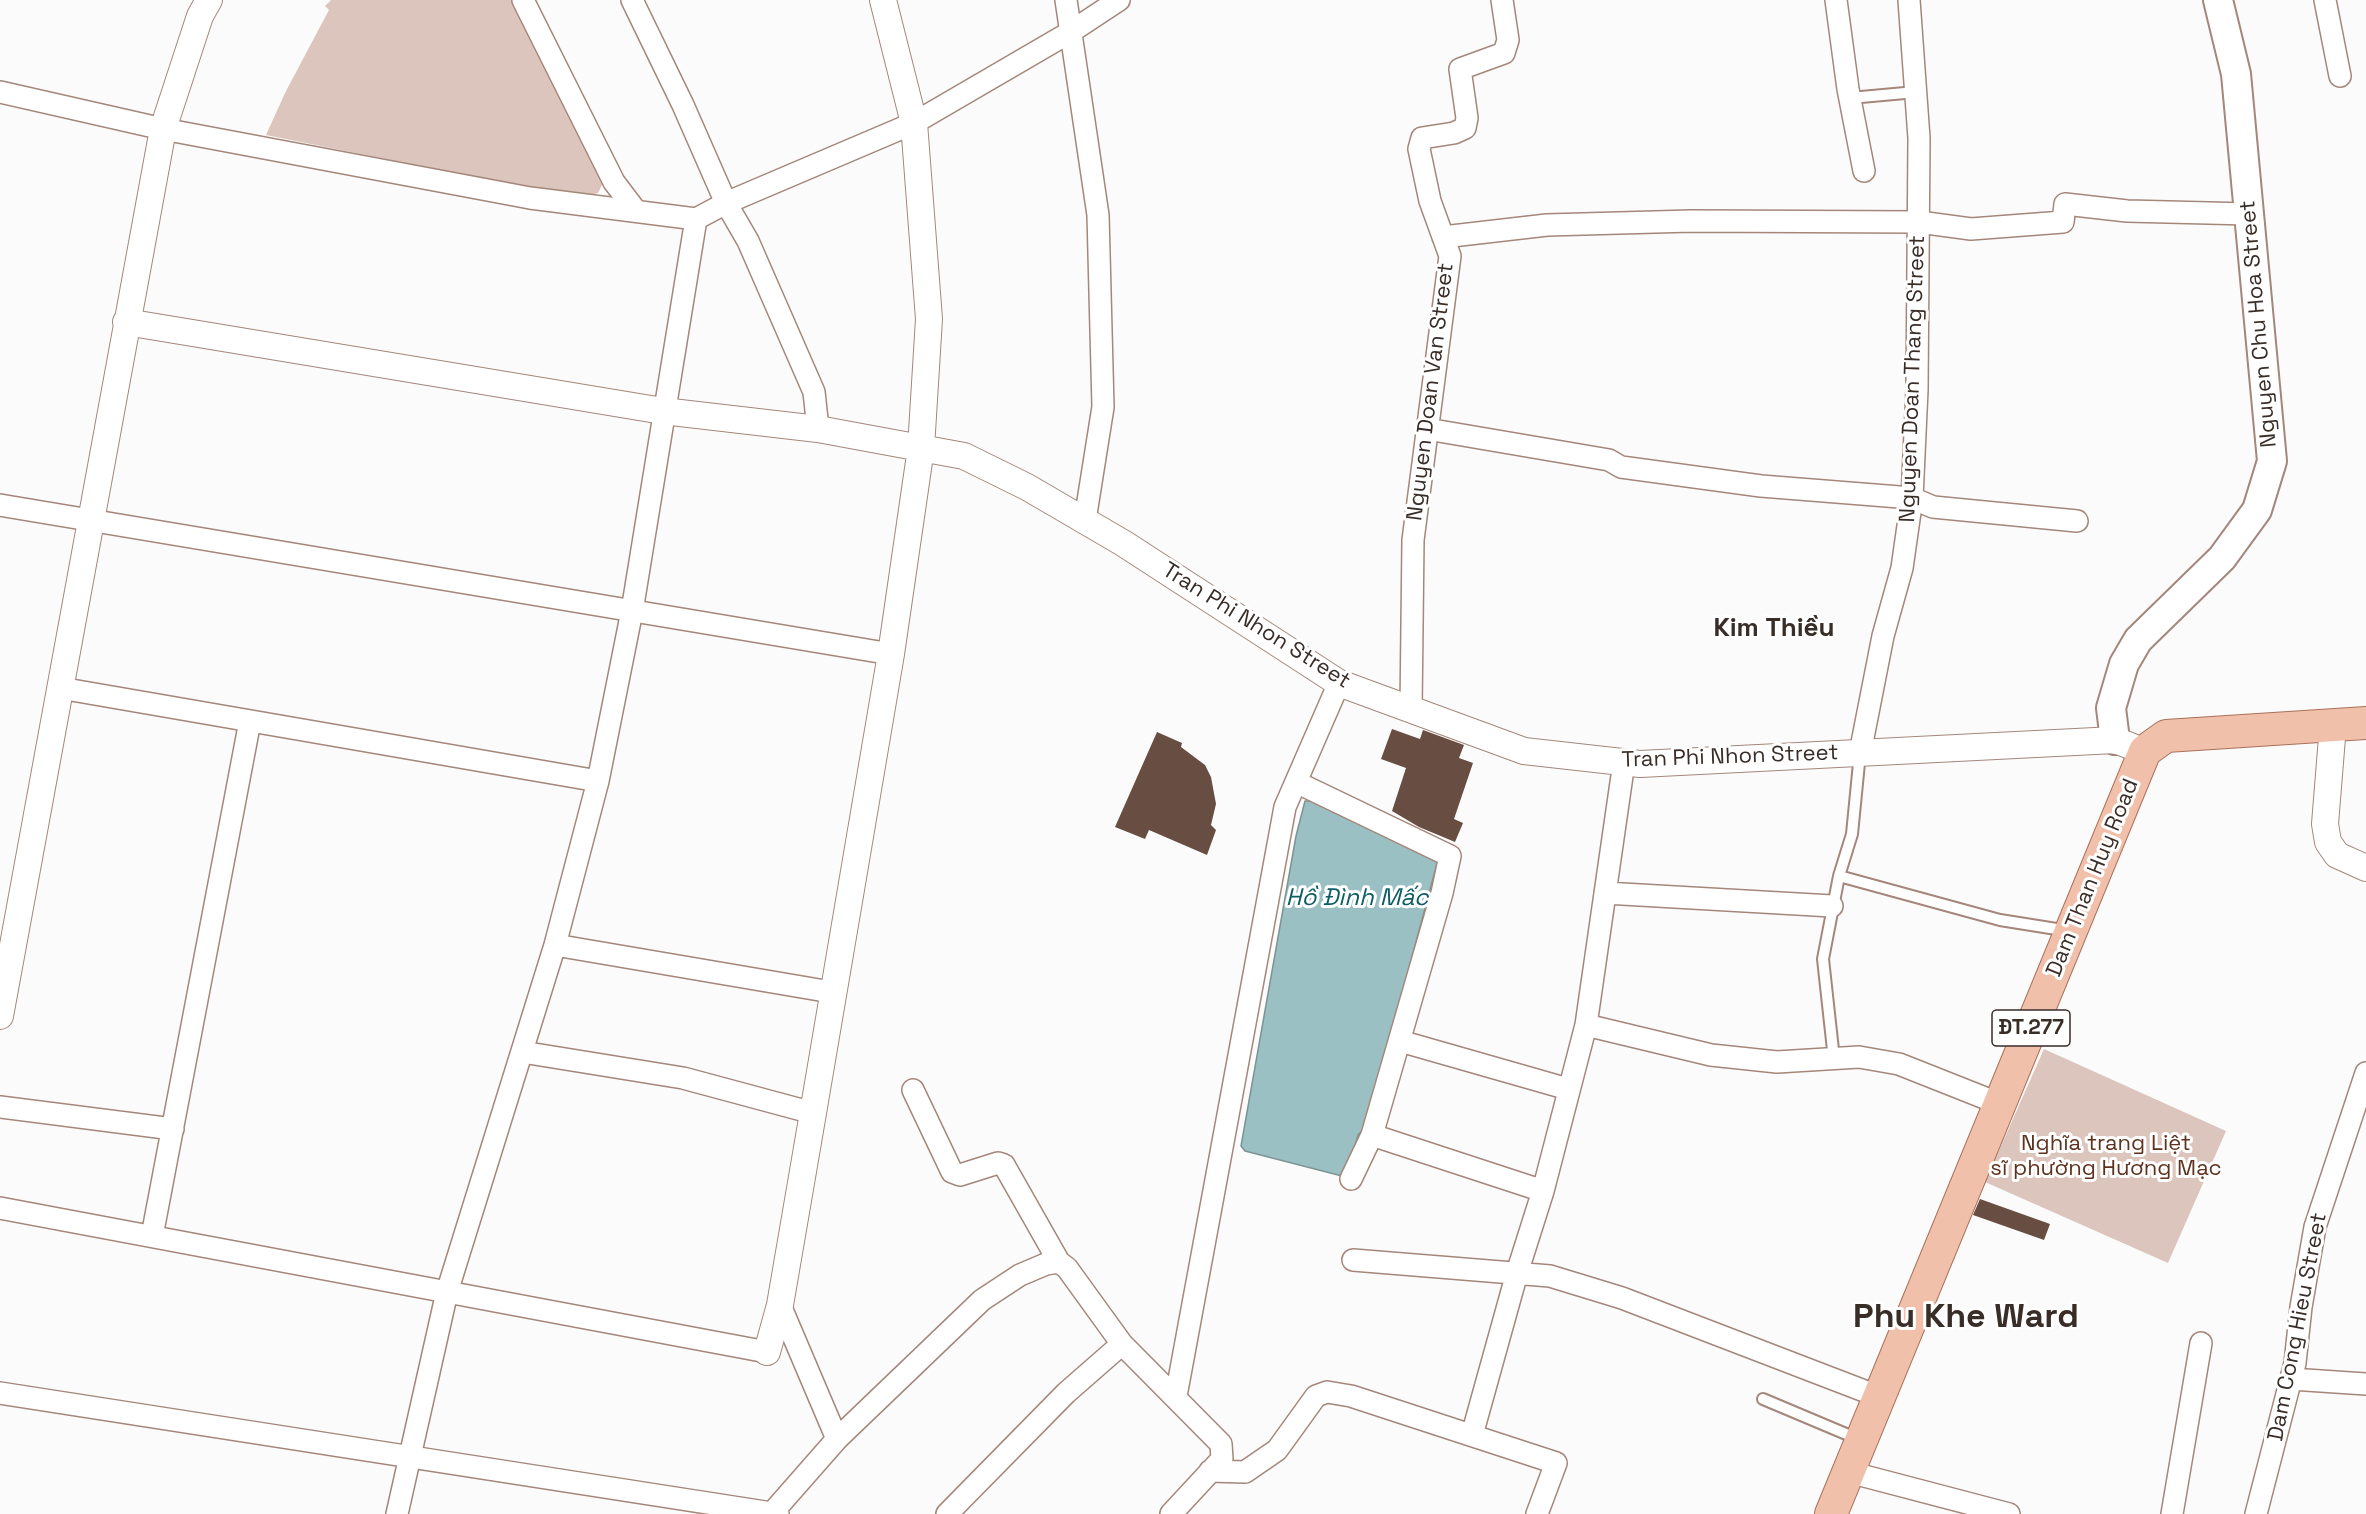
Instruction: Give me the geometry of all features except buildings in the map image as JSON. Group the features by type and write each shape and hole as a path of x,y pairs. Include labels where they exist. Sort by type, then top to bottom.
{"main road":[{"name":"Nguyen Chu Hoa Street","path":"2115,741 2111,708 2124,664 2138,640 2222,558 2257,510 2272,461 2236,74 2218,0"},
{"name":"Dam Than Huy Road","path":"1831,1514 2145,751 2166,736 2366,723"}],"street":[{"path":"0,1016 163,129 200,16 209,0"},
{"path":"523,0 614,182 636,211"},
{"path":"632,0 683,105 726,203 748,241 814,392 818,429"},
{"path":"0,1208 767,1352 780,1305 813,1113 831,992 891,654 921,448 929,319 914,123 883,0"},
{"path":"1066,0 1098,215 1103,407 1085,520"},
{"path":"0,92 163,129 530,198 696,219 726,203 914,123 1072,31 1119,0"},
{"name":"Nguyen Doan Van Street","path":"1411,710 1413,540 1449,256 1430,201 1419,149 1422,138 1454,133 1465,128 1467,118 1460,69 1504,53 1508,40 1502,0"},
{"path":"1836,0 1850,98 1864,171"},
{"name":"Nguyen Doan Thang Street","path":"1860,753 1882,636 1902,568 1912,498 1917,390 1920,138 1909,0"},
{"path":"2325,0 2340,76"},
{"path":"1443,237 1547,225 1680,221 1919,222 1971,229 2064,222 2065,204 2127,211 2249,214"},
{"path":"397,1514 447,1292 555,945 598,781 632,611 696,219"},
{"name":"Tran Phi Nhon Street","path":"126,322 663,411 818,429 964,456 1027,487 1085,520 1340,682 1524,751 1640,764 2115,741 2145,751"},
{"path":"1427,429 1609,460 1621,467 1761,486 1912,498 1933,507 2077,521"},
{"path":"0,504 891,654"},
{"path":"1176,1396 1285,807 1340,682"},
{"path":"60,688 598,781"},
{"path":"152,1236 250,721"},
{"path":"2333,725 2325,824 2328,842 2337,855 2366,868"},
{"path":"1472,1435 1517,1273 1543,1191 1586,1025 1624,762"},
{"path":"1296,782 1450,856 1372,1135 1351,1179"},
{"path":"1605,893 1832,906"},
{"path":"555,945 831,992"},
{"path":"1586,1025 1711,1055 1777,1062 1859,1057 1899,1064 2000,1104"},
{"path":"1400,1041 1569,1089"},
{"path":"522,1053 683,1078 813,1113"},
{"name":"Dam Cong Hieu Street","path":"2256,1514 2291,1379 2315,1227 2366,1073"},
{"path":"914,1090 952,1172 960,1175 998,1163 1004,1164 1059,1262 1067,1268 1122,1344 1221,1444 1222,1459 1171,1514"},
{"path":"0,1107 173,1129"},
{"path":"1372,1135 1543,1191"},
{"path":"1353,1260 1550,1276 1622,1298 1880,1397"},
{"path":"0,1392 776,1513 837,1439 991,1293 1020,1275 1046,1264 1059,1262"},
{"path":"780,1305 837,1439"},
{"path":"2172,1514 2201,1343"},
{"path":"947,1514 1066,1393 1122,1344"},
{"path":"2291,1379 2366,1384"},
{"path":"1210,1471 1245,1472 1277,1450 1316,1396 1327,1392 1351,1396 1556,1463 1537,1514"},
{"path":"1848,1472 1979,1510 2009,1514"}],"lane":[{"path":"1850,98 1916,92"},
{"path":"1833,1059 1823,959 1832,906 1852,834 1860,753"},
{"path":"1839,876 2000,920 2071,932"},
{"path":"1763,1399 1862,1440"}],"green space":[{"path":"331,0 514,0 603,183 598,193 587,196 535,189 266,135 286,91 329,10 325,6"},
{"name":"Nghĩa trang Liệt sĩ phường Hương Mạc","path":"2044,1049 2226,1131 2168,1263 1985,1182"}],"water":[{"name":"Hồ Đình Mấc","path":"1305,801 1312,801 1438,860 1367,1125 1358,1135 1347,1174 1342,1176 1245,1151 1241,1146 1296,836"}],"district":[{"name":"Kim Thiều","path":"1774,629"},
{"name":"Phu Khe Ward","path":"1966,1318"}]}
